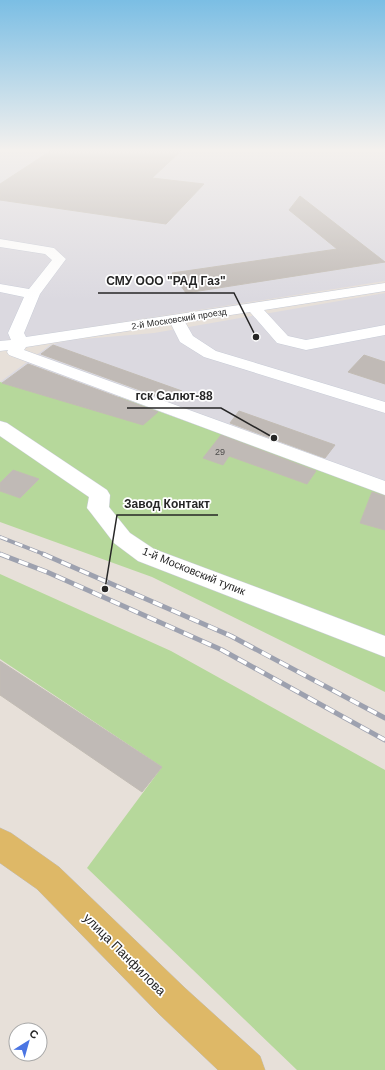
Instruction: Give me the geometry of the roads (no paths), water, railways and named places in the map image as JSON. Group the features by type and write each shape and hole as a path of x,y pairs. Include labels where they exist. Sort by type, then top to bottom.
{"main road":[{"name":"улица Панфилова","path":"0,844 48,878 172,1001 246,1070"}],"street":[{"path":"0,243 49,251 58,258 33,294 16,333 12,347 385,488"},
{"name":"2-й Московский проезд","path":"12,347 45,339 385,287"},
{"path":"0,288 33,294"},
{"path":"254,308 283,340 306,344 385,330"},
{"path":"176,320 186,339 210,354 385,408"},
{"name":"1-й Московский тупик","path":"0,427 100,495 98,508 122,538 146,555 264,599 385,647"}],"railway":[{"path":"0,537 46,555"},
{"path":"2,555 0,554 47,572 222,650 385,740"},
{"path":"43,554 231,636 385,718"}],"place":[{"name":"СМУ ООО \"РАД Газ\"","path":"256,337"},
{"name":"гск Салют-88","path":"274,438"},
{"name":"Завод Контакт","path":"105,589"}]}
